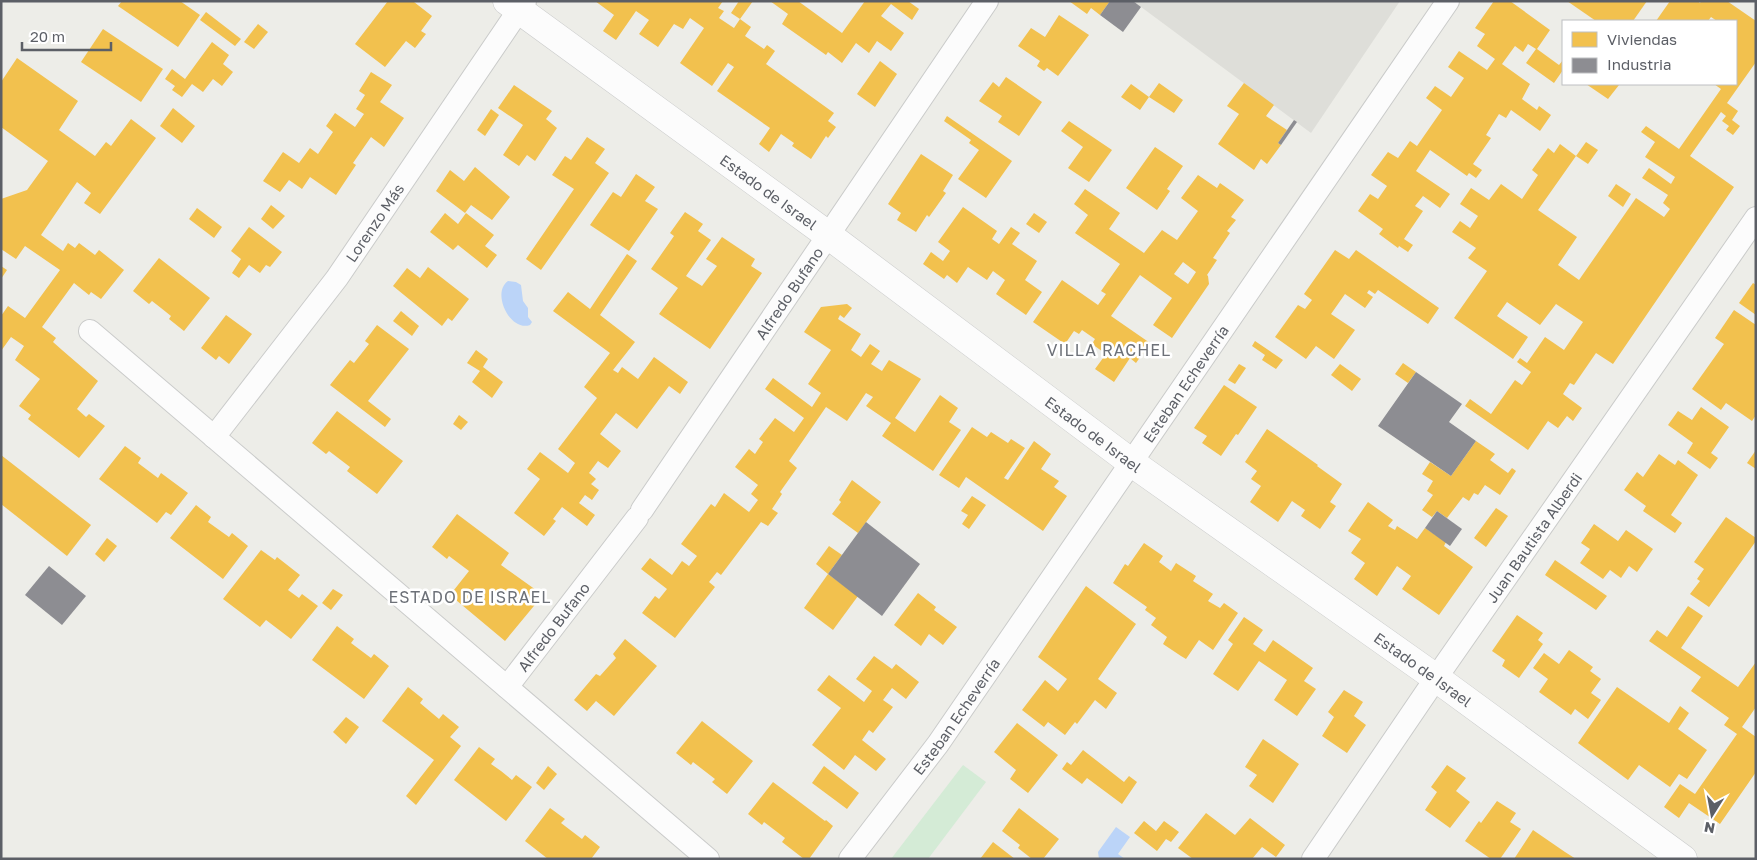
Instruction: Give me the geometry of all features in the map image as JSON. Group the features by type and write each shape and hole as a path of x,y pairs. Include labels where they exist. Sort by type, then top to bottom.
{"street":[{"name":"Alfredo Bufano","path":"507,687 639,514 987,1"},
{"name":"Esteban Echeverría","path":"850,859 938,744 1448,1"},
{"name":"Estado de Israel","path":"517,4 1132,463 1436,678 1683,859"},
{"name":"Lorenzo Más","path":"214,437 337,278 517,4"},
{"name":"Juan Bautista Alberdi","path":"1313,859 1436,678 1756,218"},
{"path":"90,331 708,859"}],"shaded area":[{"path":"1133,1 1400,1 1311,133"}],"green space":[{"path":"963,765 986,782 928,859 891,859"}],"water":[{"path":"508,281 521,285 523,301 528,308 528,317 532,322 530,325 523,326 516,323 505,310 501,294 503,287"},
{"path":"1116,827 1130,837 1118,854 1125,859 1099,859 1098,852"}],"building: Viviendas":[{"path":"122,1 180,1 200,15 178,47 118,6"},
{"path":"388,1 414,2 432,16 421,31 426,34 415,48 406,41 385,67 355,44"},
{"path":"595,1 723,1 718,8 724,11 719,18 734,28 740,19 751,27 745,36 764,49 767,45 775,51 766,64 834,113 828,121 836,127 828,138 826,136 811,159 792,146 794,143 781,134 769,152 759,144 770,128 717,91 734,67 728,63 712,86 680,63 704,28 690,18 683,29 674,24 658,47 639,34 649,20 636,11 616,40 603,31 614,15"},
{"path":"739,1 753,1 740,19 731,13"},
{"path":"770,1 798,1 842,33 865,1 908,1 919,9 912,20 891,4 881,16 904,33 891,51 877,41 869,53 856,43 842,63 828,52 826,55 782,24 788,14"},
{"path":"1069,1 1110,1 1100,15 1091,8 1087,14"},
{"path":"1494,1 1510,1 1550,30 1537,49 1559,65 1562,61 1562,71 1554,83 1526,63 1536,49 1528,44 1523,52 1515,46 1502,64 1530,84 1522,99 1537,110 1539,106 1551,115 1540,131 1511,110 1506,118 1499,114 1486,135 1491,138 1473,164 1482,170 1476,178 1469,173 1467,176 1430,150 1416,171 1450,194 1440,208 1423,196 1415,206 1423,211 1404,239 1413,245 1408,252 1399,246 1398,248 1379,234 1383,229 1358,211 1370,194 1378,199 1387,186 1371,175 1388,152 1398,158 1410,141 1417,146 1442,110 1426,98 1435,86 1451,97 1464,78 1448,67 1459,51 1487,70 1495,59 1477,46 1485,34 1475,28"},
{"path":"1567,1 1647,1 1634,20 1595,20"},
{"path":"1670,1 1698,1 1700,3 1701,1 1727,1 1756,21 1756,62 1727,103 1738,111 1732,120 1740,126 1733,135 1726,130 1729,126 1722,121 1726,116 1721,112 1690,156 1734,187 1613,364 1596,353 1574,385 1570,383 1563,394 1582,408 1573,421 1567,416 1558,428 1548,421 1528,450 1465,406 1470,399 1491,414 1515,380 1522,385 1531,372 1517,362 1520,358 1527,363 1545,337 1564,350 1583,322 1556,304 1540,325 1507,302 1497,316 1528,337 1513,359 1454,318 1487,271 1468,258 1476,248 1452,232 1460,221 1470,228 1478,216 1460,204 1471,188 1489,200 1501,184 1522,199 1538,175 1532,170 1548,148 1554,153 1560,144 1576,156 1538,210 1577,237 1558,265 1579,280 1636,198 1664,217 1670,209 1663,203 1668,195 1642,178 1649,168 1671,184 1675,177 1645,157 1655,142 1641,132 1646,126 1679,149 1721,89 1715,85 1737,85 1737,20 1716,20 1711,17 1709,20 1657,20"},
{"path":"206,12 241,39 235,46 200,20"},
{"path":"1059,15 1089,35 1058,76 1047,68 1044,71 1037,66 1040,61 1018,46 1031,28 1045,37"},
{"path":"258,24 268,32 254,49 244,42"},
{"path":"103,29 163,69 141,102 81,62"},
{"path":"212,42 229,55 223,64 233,72 222,86 213,79 203,92 192,84 182,97 172,90 175,86 165,79 172,69 185,79"},
{"path":"17,58 78,101 59,130 95,156 106,142 111,146 131,119 156,138 100,214 84,203 91,193 77,182 41,235 63,251 68,243 75,248 79,243 95,255 99,250 124,270 101,299 91,292 89,295 74,283 42,327 56,338 53,342 98,381 77,409 86,417 89,414 105,426 79,458 28,419 31,415 19,406 40,379 15,360 24,346 11,337 1,351 1,316 8,306 25,318 60,270 25,246 16,259 1,249 1,199 27,190 48,161 1,127 1,82"},
{"path":"880,61 897,74 875,107 857,94"},
{"path":"371,72 392,85 380,102 404,118 384,147 371,137 353,163 356,165 336,195 310,177 302,189 289,180 280,192 263,181 283,152 299,163 310,148 318,154 333,132 326,126 335,113 355,127 364,114 356,109 365,95 359,91"},
{"path":"1006,77 1042,102 1019,136 998,122 1002,116 979,101 993,82 999,87"},
{"path":"1159,83 1183,100 1174,113 1149,97"},
{"path":"1244,83 1274,105 1266,116 1287,130 1278,143 1281,145 1267,164 1261,159 1254,170 1218,144 1239,114 1227,106"},
{"path":"1131,84 1149,97 1140,110 1121,97"},
{"path":"514,85 552,111 546,119 557,128 535,161 527,155 519,166 503,155 523,125 498,108"},
{"path":"1587,85 1619,85 1608,99"},
{"path":"173,108 195,126 182,143 160,126"},
{"path":"491,109 499,115 485,136 477,130"},
{"path":"947,116 1012,161 986,198 958,179 979,150 969,143 971,140 944,121"},
{"path":"1069,121 1112,150 1089,182 1068,168 1083,147 1061,131"},
{"path":"587,137 605,149 595,163 609,173 541,270 526,259 574,189 552,175 565,156 571,160"},
{"path":"1586,142 1598,150 1588,164 1576,156"},
{"path":"1155,147 1183,166 1167,189 1170,191 1157,210 1126,188"},
{"path":"921,154 953,175 943,191 946,193 929,217 927,215 916,232 897,220 901,213 888,204"},
{"path":"475,167 510,197 492,220 471,205 465,213 436,191 450,170 464,181"},
{"path":"636,174 655,187 645,201 658,209 629,251 590,225 613,192 621,197"},
{"path":"1198,175 1217,188 1220,183 1244,200 1231,217 1236,220 1227,231 1230,233 1213,258 1217,260 1207,275 1209,284 1172,338 1153,325 1172,298 1140,275 1111,316 1150,343 1136,363 1130,358 1114,382 1095,369 1106,354 1092,344 1095,339 1082,330 1079,334 1074,331 1065,344 1033,322 1062,280 1098,305 1106,294 1101,291 1120,264 1075,233 1088,215 1074,204 1085,189 1120,213 1109,229 1144,253 1162,230 1177,240 1198,211 1181,198","holes":["1183,262 1196,272 1188,284 1174,274"]},
{"path":"1616,184 1631,194 1623,207 1608,196"},
{"path":"271,205 285,216 273,229 261,219"},
{"path":"963,207 997,231 992,239 999,244 1011,227 1020,233 1012,244 1037,261 1025,280 1042,292 1026,315 996,294 1005,280 993,271 987,280 968,267 957,283 947,275 944,279 923,264 931,252 943,261 950,251 938,242"},
{"path":"197,208 222,227 214,238 189,219"},
{"path":"685,212 703,224 698,231 711,240 686,276 702,286 717,266 706,259 722,237 755,259 751,266 762,273 710,349 659,314 678,288 651,269 674,236 670,233"},
{"path":"445,213 458,224 466,213 494,235 485,246 497,255 487,268 458,245 453,250 430,232"},
{"path":"1034,213 1047,222 1039,233 1026,224"},
{"path":"249,227 282,252 270,267 266,265 260,273 249,265 239,278 232,273 241,259 231,251"},
{"path":"1335,250 1349,259 1356,250 1439,308 1428,324 1378,290 1375,294 1369,290 1367,293 1373,297 1365,308 1345,294 1331,314 1355,330 1334,359 1316,346 1306,359 1275,337 1298,305 1305,309 1312,300 1304,294"},
{"path":"627,254 637,261 600,315 635,342 613,370 618,373 622,367 638,379 654,357 688,382 680,394 669,386 637,429 616,413 600,434 621,451 608,468 598,461 589,473 596,479 591,484 599,490 592,500 585,495 579,503 595,515 587,526 562,507 553,519 556,521 544,536 514,513 540,479 527,469 540,452 568,473 575,463 558,449 597,398 584,387 610,353 553,311 568,292 590,309"},
{"path":"159,258 210,298 184,331 169,319 171,316 161,308 152,301 149,304 133,291"},
{"path":"1,266 7,270 1,279"},
{"path":"428,267 469,299 452,321 448,318 442,326 393,286 407,268 420,278"},
{"path":"1753,283 1756,285 1756,315 1739,303"},
{"path":"847,304 852,308 844,318 840,315 838,319 861,334 851,350 861,357 870,344 880,351 871,364 882,371 889,360 921,379 895,418 915,432 940,395 958,408 949,422 961,430 933,471 882,436 891,423 866,406 873,397 866,393 847,421 826,407 789,461 797,468 780,492 782,494 772,509 778,513 768,526 761,522 721,575 717,572 709,582 715,587 675,638 642,613 655,596 659,599 667,589 641,569 650,558 672,575 682,561 689,566 697,556 681,544 711,504 715,507 724,493 749,512 758,500 751,494 758,485 735,467 749,449 755,454 763,442 759,439 775,418 794,432 804,418 765,389 773,378 812,407 821,393 808,384 831,350 804,332 821,307"},
{"path":"1734,310 1756,325 1756,415 1752,421 1726,403 1721,410 1692,389 1724,344 1715,338"},
{"path":"401,311 419,326 412,336 393,321"},
{"path":"226,315 252,334 229,364 219,356 216,360 201,348"},
{"path":"377,325 409,349 368,401 391,419 385,427 330,385 350,360 354,363 369,344 365,341"},
{"path":"1255,341 1283,360 1276,369 1262,360 1265,355 1252,346"},
{"path":"476,350 488,359 483,367 503,382 492,398 472,382 480,371 467,363"},
{"path":"1403,363 1416,372 1408,383 1395,374"},
{"path":"1239,364 1246,368 1235,384 1228,380"},
{"path":"1340,364 1361,379 1352,391 1331,375"},
{"path":"1224,385 1257,407 1221,456 1202,443 1207,436 1194,428"},
{"path":"1701,407 1729,427 1711,453 1718,458 1710,469 1687,453 1693,443 1668,425 1678,411 1692,420"},
{"path":"337,411 403,461 377,494 347,471 350,467 329,451 326,454 312,443"},
{"path":"459,415 468,422 461,430 453,424"},
{"path":"972,427 987,437 991,432 1008,443 1011,439 1025,448 1004,478 1008,480 1034,441 1051,454 1041,469 1059,481 1054,487 1067,496 1043,531 966,477 959,488 939,475"},
{"path":"1267,429 1342,484 1330,502 1336,506 1320,529 1301,516 1305,510 1292,501 1278,522 1250,502 1261,486 1251,479 1257,471 1245,462"},
{"path":"1476,441 1495,454 1490,460 1508,473 1512,468 1516,471 1500,495 1485,485 1478,495 1474,493 1469,501 1463,497 1447,518 1437,511 1432,517 1422,510 1433,495 1427,491 1433,481 1422,474 1430,462 1451,476"},
{"path":"125,446 141,458 138,463 158,478 161,473 188,493 171,515 166,512 157,523 99,479"},
{"path":"1756,450 1756,469 1747,463"},
{"path":"1659,454 1675,465 1678,460 1698,475 1671,515 1682,523 1675,533 1643,511 1646,506 1624,490 1637,472 1643,477"},
{"path":"1,455 91,525 67,556 1,504"},
{"path":"852,480 881,502 858,533 832,514 841,502 839,500"},
{"path":"972,496 986,505 969,529 962,524 968,515 961,511"},
{"path":"1368,502 1393,520 1388,526 1395,530 1397,526 1417,539 1425,528 1446,542 1444,546 1473,567 1439,615 1402,589 1411,576 1397,566 1377,596 1354,579 1365,563 1351,553 1361,539 1348,531"},
{"path":"196,505 211,517 208,522 229,537 232,533 248,546 223,579 170,538"},
{"path":"1496,508 1508,516 1486,547 1474,538"},
{"path":"457,514 509,553 501,565 543,595 505,641 450,595 469,571 449,556 447,559 432,547"},
{"path":"1726,517 1756,538 1756,541 1709,607 1690,594 1700,581 1697,579 1704,569 1694,562"},
{"path":"1594,524 1618,541 1626,530 1653,549 1637,572 1629,566 1621,578 1610,570 1603,579 1580,563 1590,549 1581,543"},
{"path":"107,538 117,546 104,562 95,554"},
{"path":"1144,543 1163,556 1159,562 1171,571 1176,563 1196,576 1193,581 1213,594 1208,601 1220,608 1224,603 1238,613 1213,650 1199,640 1186,659 1163,644 1167,637 1151,625 1156,618 1145,610 1147,607 1113,583 1125,564 1128,566"},
{"path":"829,546 842,555 828,574 816,564"},
{"path":"261,550 275,560 277,557 300,575 288,590 299,598 302,594 318,606 291,639 266,620 260,627 223,599"},
{"path":"1555,560 1607,596 1596,610 1545,575"},
{"path":"828,574 858,596 833,630 804,608"},
{"path":"1086,586 1136,624 1098,679 1117,693 1106,709 1095,700 1077,724 1075,722 1065,735 1048,722 1044,727 1022,710 1045,680 1058,691 1067,679 1038,657"},
{"path":"333,589 343,595 331,610 322,603"},
{"path":"918,593 936,607 934,610 957,627 943,645 929,634 921,646 894,625"},
{"path":"1688,606 1703,616 1681,648 1738,687 1756,662 1756,707 1742,727 1756,737 1756,772 1720,824 1689,803 1679,818 1664,807 1680,784 1695,794 1737,734 1724,725 1729,718 1691,691 1701,677 1649,641 1657,630 1667,637"},
{"path":"1517,615 1543,633 1538,640 1543,644 1519,678 1502,666 1505,660 1492,651"},
{"path":"1244,617 1263,630 1253,644 1265,652 1273,640 1313,668 1304,681 1316,689 1297,716 1274,700 1287,680 1259,661 1238,691 1213,674 1233,644 1228,640"},
{"path":"337,626 354,639 351,643 371,658 374,654 389,666 364,699 312,660"},
{"path":"625,639 657,666 614,716 596,701 587,711 574,700 596,674 600,676 616,658 613,654"},
{"path":"1569,650 1593,667 1590,671 1601,679 1591,693 1601,700 1588,719 1575,709 1571,715 1539,692 1548,679 1533,668 1544,653 1559,664"},
{"path":"874,656 892,669 896,664 919,682 906,699 892,688 883,700 893,707 873,733 869,730 862,740 886,759 876,771 855,755 844,770 812,745 841,708 817,690 829,675 864,702 872,691 856,679"},
{"path":"408,687 423,699 420,703 439,719 443,714 459,727 450,737 461,746 416,805 406,796 434,760 382,721"},
{"path":"1617,687 1669,723 1680,706 1689,713 1678,729 1707,750 1687,779 1679,774 1670,787 1639,765 1628,780 1578,743"},
{"path":"1344,690 1363,702 1354,716 1366,725 1347,753 1322,736 1334,717 1328,712"},
{"path":"346,717 359,727 346,744 333,732"},
{"path":"702,721 753,761 727,794 712,782 715,779 693,762 691,765 676,753"},
{"path":"1017,723 1058,755 1028,793 1010,779 1016,770 994,752"},
{"path":"1263,739 1299,764 1273,803 1249,786 1257,775 1245,767"},
{"path":"479,747 495,759 491,764 512,780 516,775 532,787 506,821 454,780"},
{"path":"1083,750 1124,782 1129,776 1137,782 1122,804 1087,778 1082,784 1062,769 1067,762 1071,765"},
{"path":"1447,765 1466,778 1456,791 1470,802 1450,828 1425,810 1437,792 1431,787"},
{"path":"548,766 557,774 544,790 536,783"},
{"path":"824,766 859,793 847,809 812,783"},
{"path":"773,782 833,826 809,859 804,859 782,842 785,838 764,822 762,825 748,814"},
{"path":"1497,801 1516,813 1510,822 1521,829 1500,859 1491,859 1465,841 1479,821 1481,823"},
{"path":"550,808 565,819 561,823 582,839 585,835 600,847 591,859 548,859 525,841"},
{"path":"1019,808 1059,839 1043,859 1032,859 1018,848 1020,845 1002,831"},
{"path":"1206,813 1235,835 1250,818 1285,845 1276,857 1262,847 1252,859 1193,859 1178,848"},
{"path":"1144,821 1156,831 1164,821 1179,832 1171,842 1166,839 1157,851 1134,833"},
{"path":"1533,830 1565,852 1576,859 1514,859"},
{"path":"993,842 1015,859 980,859"}],"building: Industria":[{"path":"1110,1 1133,1 1141,7 1123,32 1100,15"},
{"path":"1294,120 1297,122 1281,145 1278,143"},
{"path":"1416,372 1462,404 1449,422 1476,441 1451,476 1378,426"},
{"path":"1437,511 1462,529 1450,546 1425,528"},
{"path":"866,522 920,564 882,616 828,574"},
{"path":"49,566 86,596 62,625 25,595"}],"district":[{"name":"VILLA RACHEL","path":"1109,350"},
{"name":"ESTADO DE ISRAEL","path":"470,597"}]}
